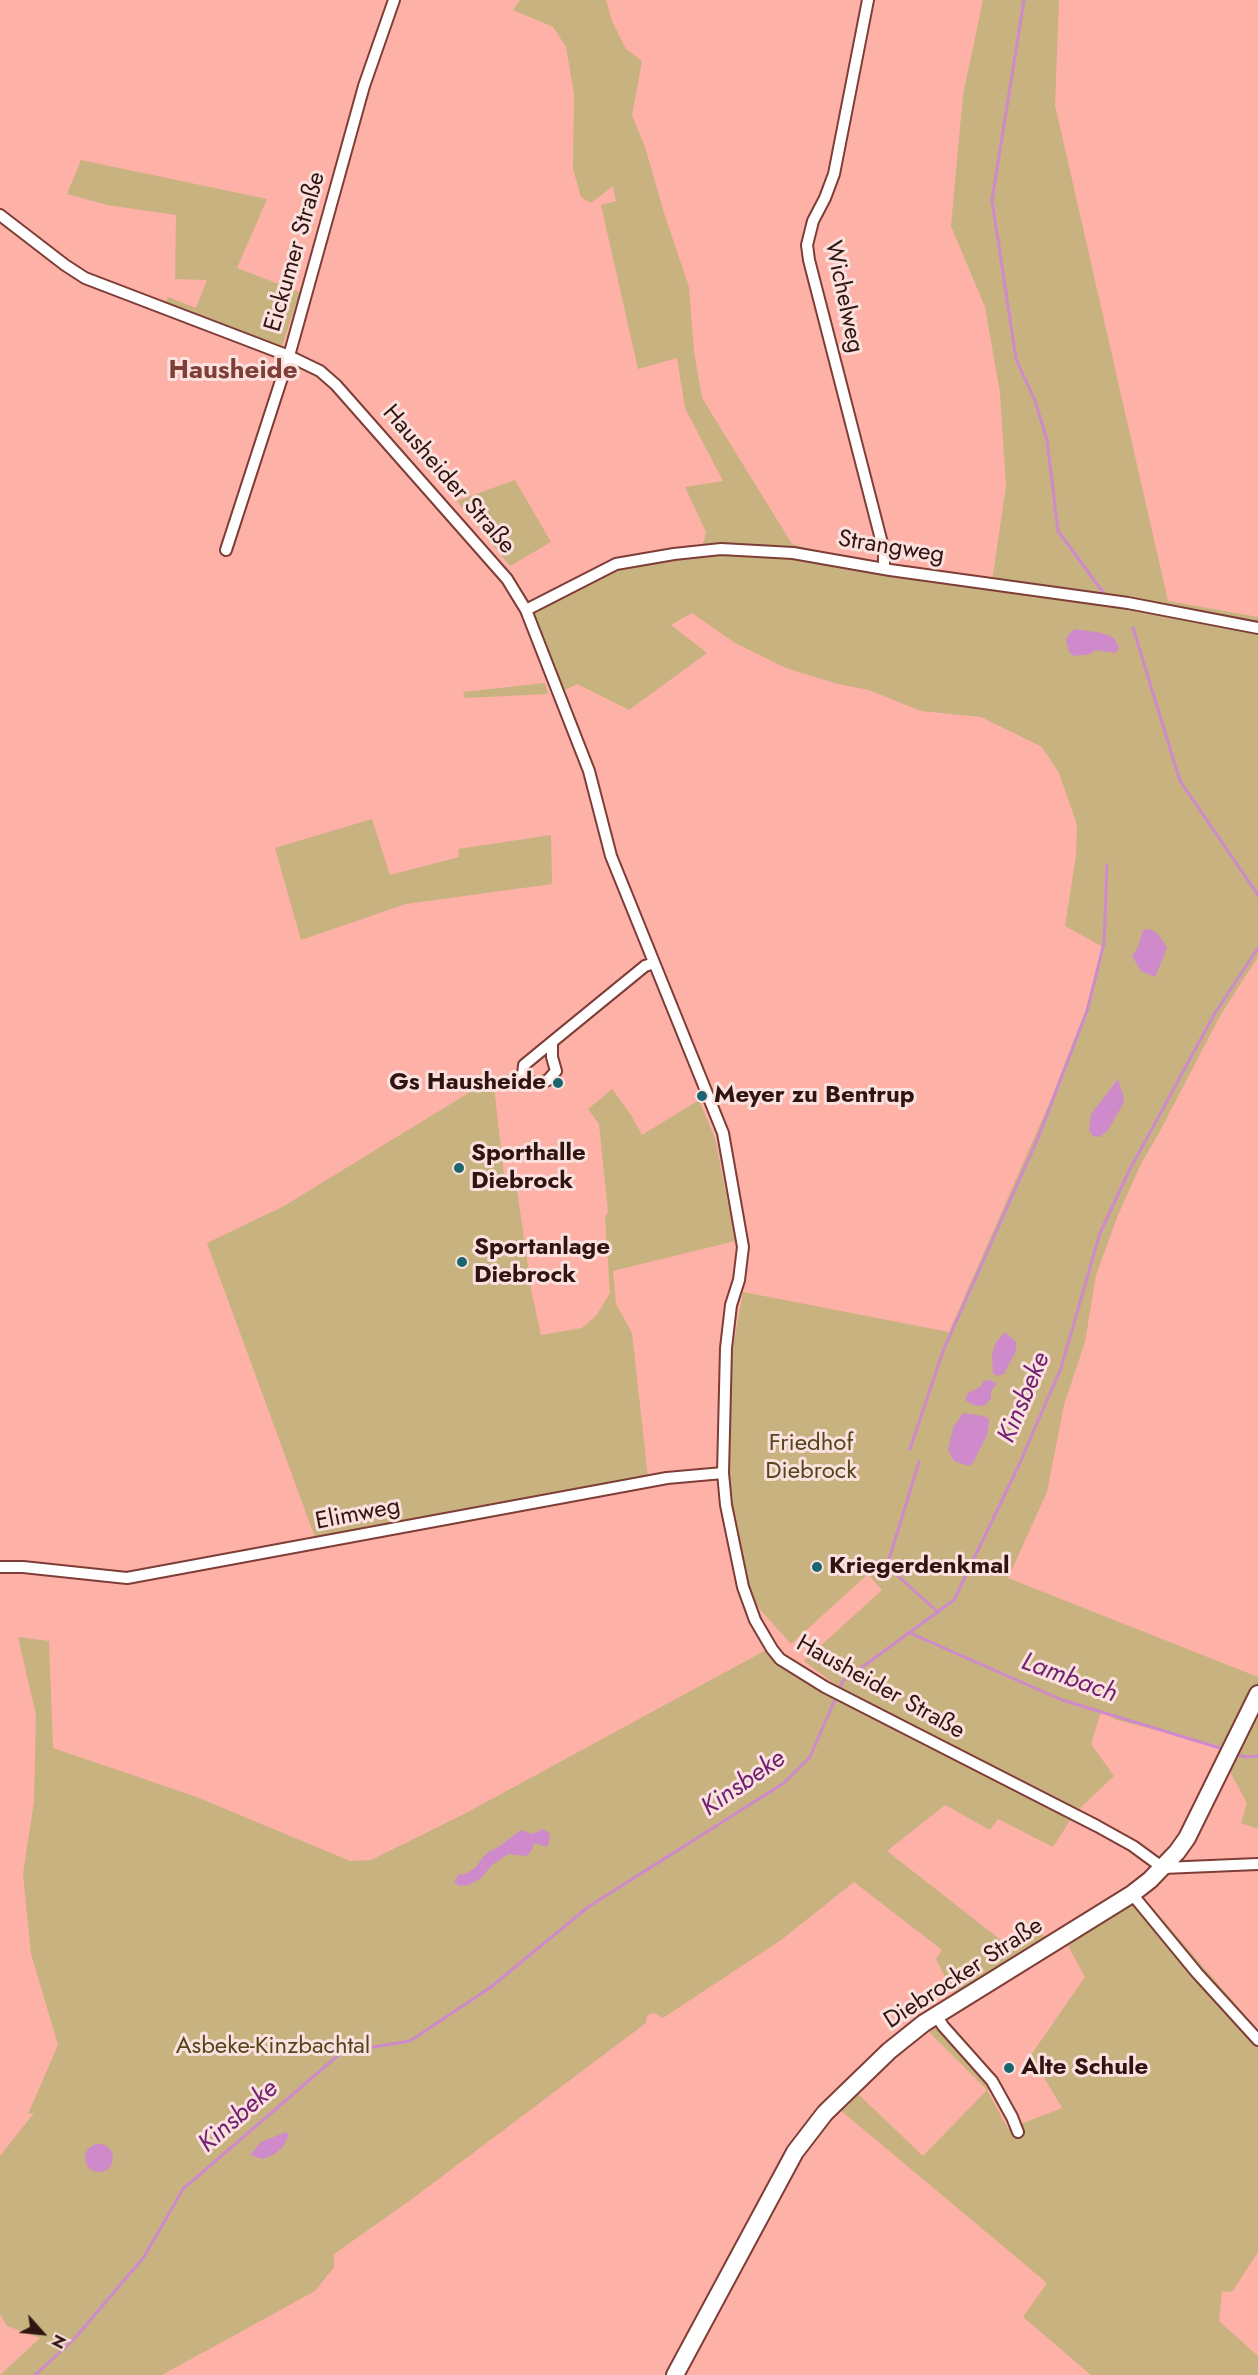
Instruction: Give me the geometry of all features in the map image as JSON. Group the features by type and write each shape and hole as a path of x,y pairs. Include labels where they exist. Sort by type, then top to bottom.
{"main road":[{"name":"Diebrocker Straße","path":"675,2375 807,2134 825,2113 889,2051 936,2015 1132,1894 1163,1868 1187,1838 1258,1694"}],"street":[{"name":"Eickumer Straße","path":"226,550 289,356 364,86 394,0"},
{"name":"Wichelweg","path":"868,0 834,174 813,221 807,245 884,551 884,569"},
{"name":"Hausheider Straße","path":"0,215 85,278 289,356 320,371 336,384 507,579 526,610 589,771 611,856 723,1133 740,1227 742,1262 731,1305 726,1348 723,1473 734,1551 743,1587 755,1620 780,1659 825,1687 1090,1822 1133,1846 1163,1868"},
{"name":"Strangweg","path":"526,610 616,564 721,549 794,553 884,569 1128,603 1258,628"},
{"path":"552,1042 645,966 654,963"},
{"name":"Elimweg","path":"0,1566 127,1578 666,1478 723,1473"},
{"path":"1163,1868 1258,1864"},
{"path":"1132,1894 1197,1973 1258,2040"},
{"path":"936,2015 992,2081 1012,2117 1017,2132"}],"green space":[{"name":"Asbeke-Kinzbachtal","path":"520,0 606,0 612,21 626,49 642,61 632,115 645,147 689,287 694,352 702,398 792,544 884,568 992,582 1006,486 1000,393 985,307 951,226 963,95 983,0 1059,0 1055,105 1168,601 1258,617 1258,957 1221,1014 1141,1164 1118,1215 1096,1275 1085,1342 1064,1405 1047,1492 1008,1578 1258,1677 1258,1829 1241,1823 1247,1803 1229,1770 1236,1750 1117,1720 1101,1712 1091,1744 1114,1776 1079,1809 1033,1786 1031,1789 979,1771 1071,1819 1053,1847 998,1819 990,1830 945,1805 887,1851 1002,1941 1035,1926 1045,1938 954,1995 936,1959 942,1950 854,1882 781,1940 663,2018 654,2013 647,2015 646,2023 412,2199 334,2254 334,2267 315,2291 162,2375 0,2375 40,2338 7,2326 0,2314 0,2156 34,2113 28,2114 58,2045 31,1954 23,1874 34,1801 36,1715 18,1637 49,1641 53,1748 194,1796 350,1861 371,1860 466,1813 766,1650 774,1662 836,1698 840,1688 804,1661 882,1590 868,1574 791,1644 756,1605 746,1582 728,1505 724,1466 732,1352 743,1292 949,1332 1049,1104 1086,1009 1103,947 1065,926 1076,856 1077,825 1059,773 1042,747 981,717 921,711 869,690 838,684 786,668 735,643 692,613 671,625 707,653 629,710 577,684 561,692 529,612 620,567 721,549 721,543 703,544 706,532 685,487 723,481 685,408 677,358 638,369 601,205 616,201 613,186 591,203 581,197 573,169 574,94 566,47 553,27 513,10"},
{"path":"81,160 267,199 237,268 300,292 282,346 165,303 168,297 196,308 207,280 175,279 176,215 107,205 67,194"},
{"path":"515,480 551,542 510,566 457,501"},
{"path":"545,683 548,694 465,698 463,692"},
{"path":"372,819 390,875 459,857 458,849 551,835 552,884 406,904 301,940 275,848"},
{"path":"493,1078 504,1175 512,1175 516,1183 532,1294 541,1335 582,1328 596,1316 610,1293 605,1217 608,1212 599,1124 588,1109 612,1089 642,1135 699,1100 715,1138 735,1241 613,1271 616,1304 632,1333 648,1477 316,1540 207,1243 284,1206"},
{"path":"1145,1899 1258,2030 1258,2252 1232,2292 1222,2291 1219,2321 1258,2356 1258,2375 1091,2375 1023,2317 1047,2283 839,2109 856,2092 923,2156 987,2090 1008,2129 1062,2108 1031,2055 1085,1977 1066,1942 1123,1907"},
{"path":"936,2022 992,2090 987,2090 927,2030"}],"shaded area":[{"path":"1075,629 1102,633 1114,638 1119,647 1116,653 1096,650 1090,654 1074,656 1069,652 1066,639"},
{"path":"1151,929 1159,935 1167,948 1155,977 1141,971 1132,956 1138,947 1143,930"},
{"path":"1118,1079 1124,1098 1123,1104 1108,1130 1100,1137 1093,1136 1089,1130 1091,1114"},
{"path":"1005,1332 1016,1342 1016,1351 1004,1374 997,1376 993,1373 992,1356 995,1344"},
{"path":"990,1380 997,1384 991,1391 991,1399 984,1406 973,1405 965,1400 968,1393 980,1387 984,1381"},
{"path":"963,1413 983,1416 988,1418 989,1423 987,1435 973,1463 969,1466 954,1461 948,1450 953,1428"},
{"path":"543,1829 549,1833 550,1839 547,1847 534,1843 527,1856 508,1854 492,1865 480,1879 469,1885 460,1886 454,1883 458,1875 467,1873 476,1867 491,1850 521,1830 533,1834"},
{"path":"286,2132 289,2135 283,2147 273,2155 262,2159 250,2155 261,2142"},
{"path":"99,2144 109,2148 113,2158 109,2168 99,2172 89,2168 85,2158 89,2148"}],"waterway":[{"path":"1024,0 992,200 1016,359 1035,401 1047,440 1058,531 1105,595"},
{"path":"1133,628 1180,781 1258,895"},
{"path":"910,1449 943,1351 1038,1138 1087,1011 1104,943 1107,865"},
{"name":"Kinsbeke","path":"35,2375 75,2338 144,2257 183,2189 342,2052 410,2041 491,1987 588,1907 784,1783 810,1757 843,1681 954,1600 1018,1467 1061,1368 1100,1233 1129,1171 1215,1013 1258,948"},
{"path":"919,1462 887,1566 938,1612"},
{"name":"Lambach","path":"910,1633 1062,1700 1220,1748"},
{"name":"Lambach","path":"1238,1755 1258,1756"}],"place":[{"name":"Gs Hausheide","path":"558,1083"},
{"name":"Meyer zu Bentrup","path":"702,1096"},
{"name":"Sporthalle Diebrock","path":"459,1168"},
{"name":"Sportanlage Diebrock","path":"462,1262"},
{"name":"Kriegerdenkmal","path":"817,1567"},
{"name":"Alte Schule","path":"1009,2068"}],"district":[{"name":"Hausheide","path":"233,372"}],"park label":[{"name":"Friedhof Diebrock","path":"811,1458"}]}
